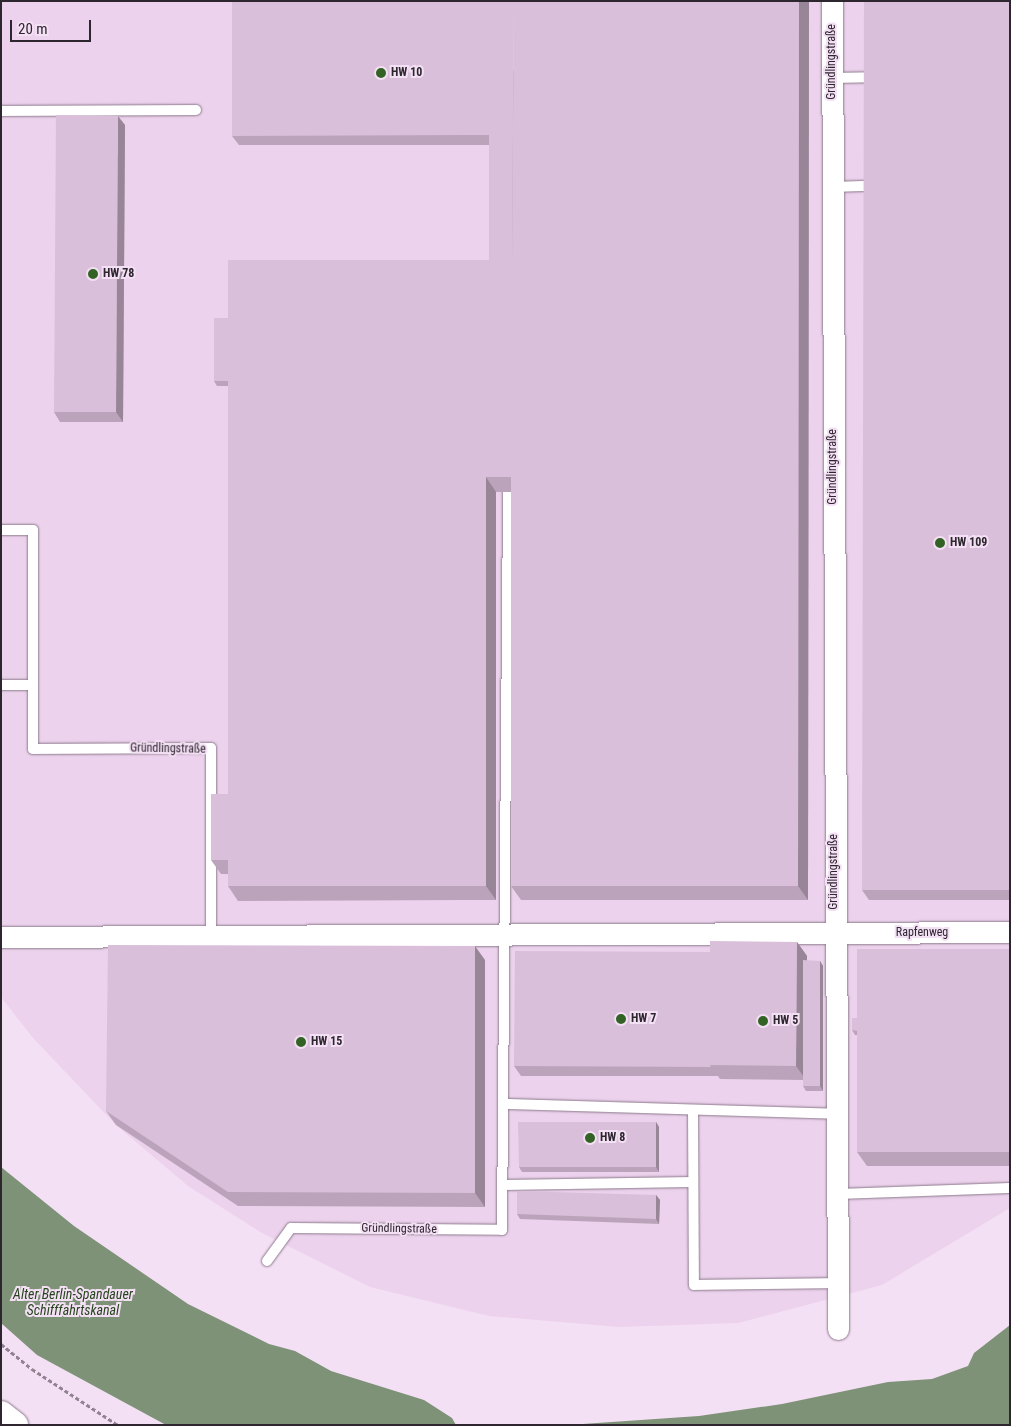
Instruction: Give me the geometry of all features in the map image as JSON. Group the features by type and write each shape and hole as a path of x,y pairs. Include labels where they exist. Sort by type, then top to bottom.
{"street":[{"name":"Gründlingstraße","path":"832,1 835,933 839,1114 838,1329"},
{"name":"Rapfenweg","path":"835,933 1010,932"},
{"path":"1,937 835,933"},
{"path":"1,1414 15,1425"}],"lane":[{"path":"832,78 871,77"},
{"path":"1,111 196,110"},
{"path":"832,187 870,186"},
{"name":"Gründlingstraße","path":"267,1261 291,1228 502,1230 505,1104 508,492"},
{"name":"Gründlingstraße","path":"1,530 33,530 33,749 211,748 211,936"},
{"path":"1,685 33,685"},
{"path":"505,1104 839,1114"},
{"path":"693,1110 694,1285 838,1282"},
{"path":"503,1185 693,1182"},
{"path":"838,1194 1010,1188"}],"path":[{"path":"1,1344 32,1369 118,1425"}],"shaded area":[{"path":"1,1 1010,1 1010,1208 882,1285 738,1323 619,1327 489,1316 370,1287 262,1233 188,1186 116,1125 33,1038 1,997"}],"water":[{"name":"Alter Berlin-Spandauer Schifffahrtskanal","path":"1,1167 74,1226 188,1304 269,1344 295,1351 331,1371 424,1400 452,1418 456,1425 166,1425 37,1355 1,1323"},
{"path":"1010,1325 1010,1425 568,1425 699,1416 782,1404 888,1382 932,1379 968,1366 974,1353"}],"building":[{"name":"HW 10","path":"232,1 514,1 512,260 489,260 489,135 232,136"},
{"path":"514,1 799,1 798,886 511,886 511,477 486,477 486,886 228,886 228,860 211,860 211,794 228,794 228,260 512,260"},
{"name":"HW 109","path":"864,1 1010,1 1010,890 862,890"},
{"name":"HW 78","path":"56,115 118,116 116,412 54,412"},
{"path":"214,318 228,318 228,381 214,381"},
{"name":"HW 5","path":"710,941 797,942 796,1066 710,1065"},
{"name":"HW 15","path":"108,945 475,946 475,1193 228,1192 106,1111"},
{"path":"857,949 1010,949 1010,1152 857,1152"},
{"name":"HW 7","path":"515,951 710,952 711,1067 514,1066"},
{"path":"803,960 820,961 820,1086 803,1086"},
{"path":"852,1018 857,1018 857,1031 852,1030"},
{"name":"HW 8","path":"518,1122 656,1122 656,1167 519,1167"},
{"path":"517,1191 656,1195 656,1219 517,1214"}],"place":[{"name":"HW 10","path":"381,73"},
{"name":"HW 78","path":"93,274"},
{"name":"HW 109","path":"940,543"},
{"name":"HW 7","path":"621,1019"},
{"name":"HW 5","path":"763,1021"},
{"name":"HW 15","path":"301,1042"},
{"name":"HW 8","path":"590,1138"}]}
